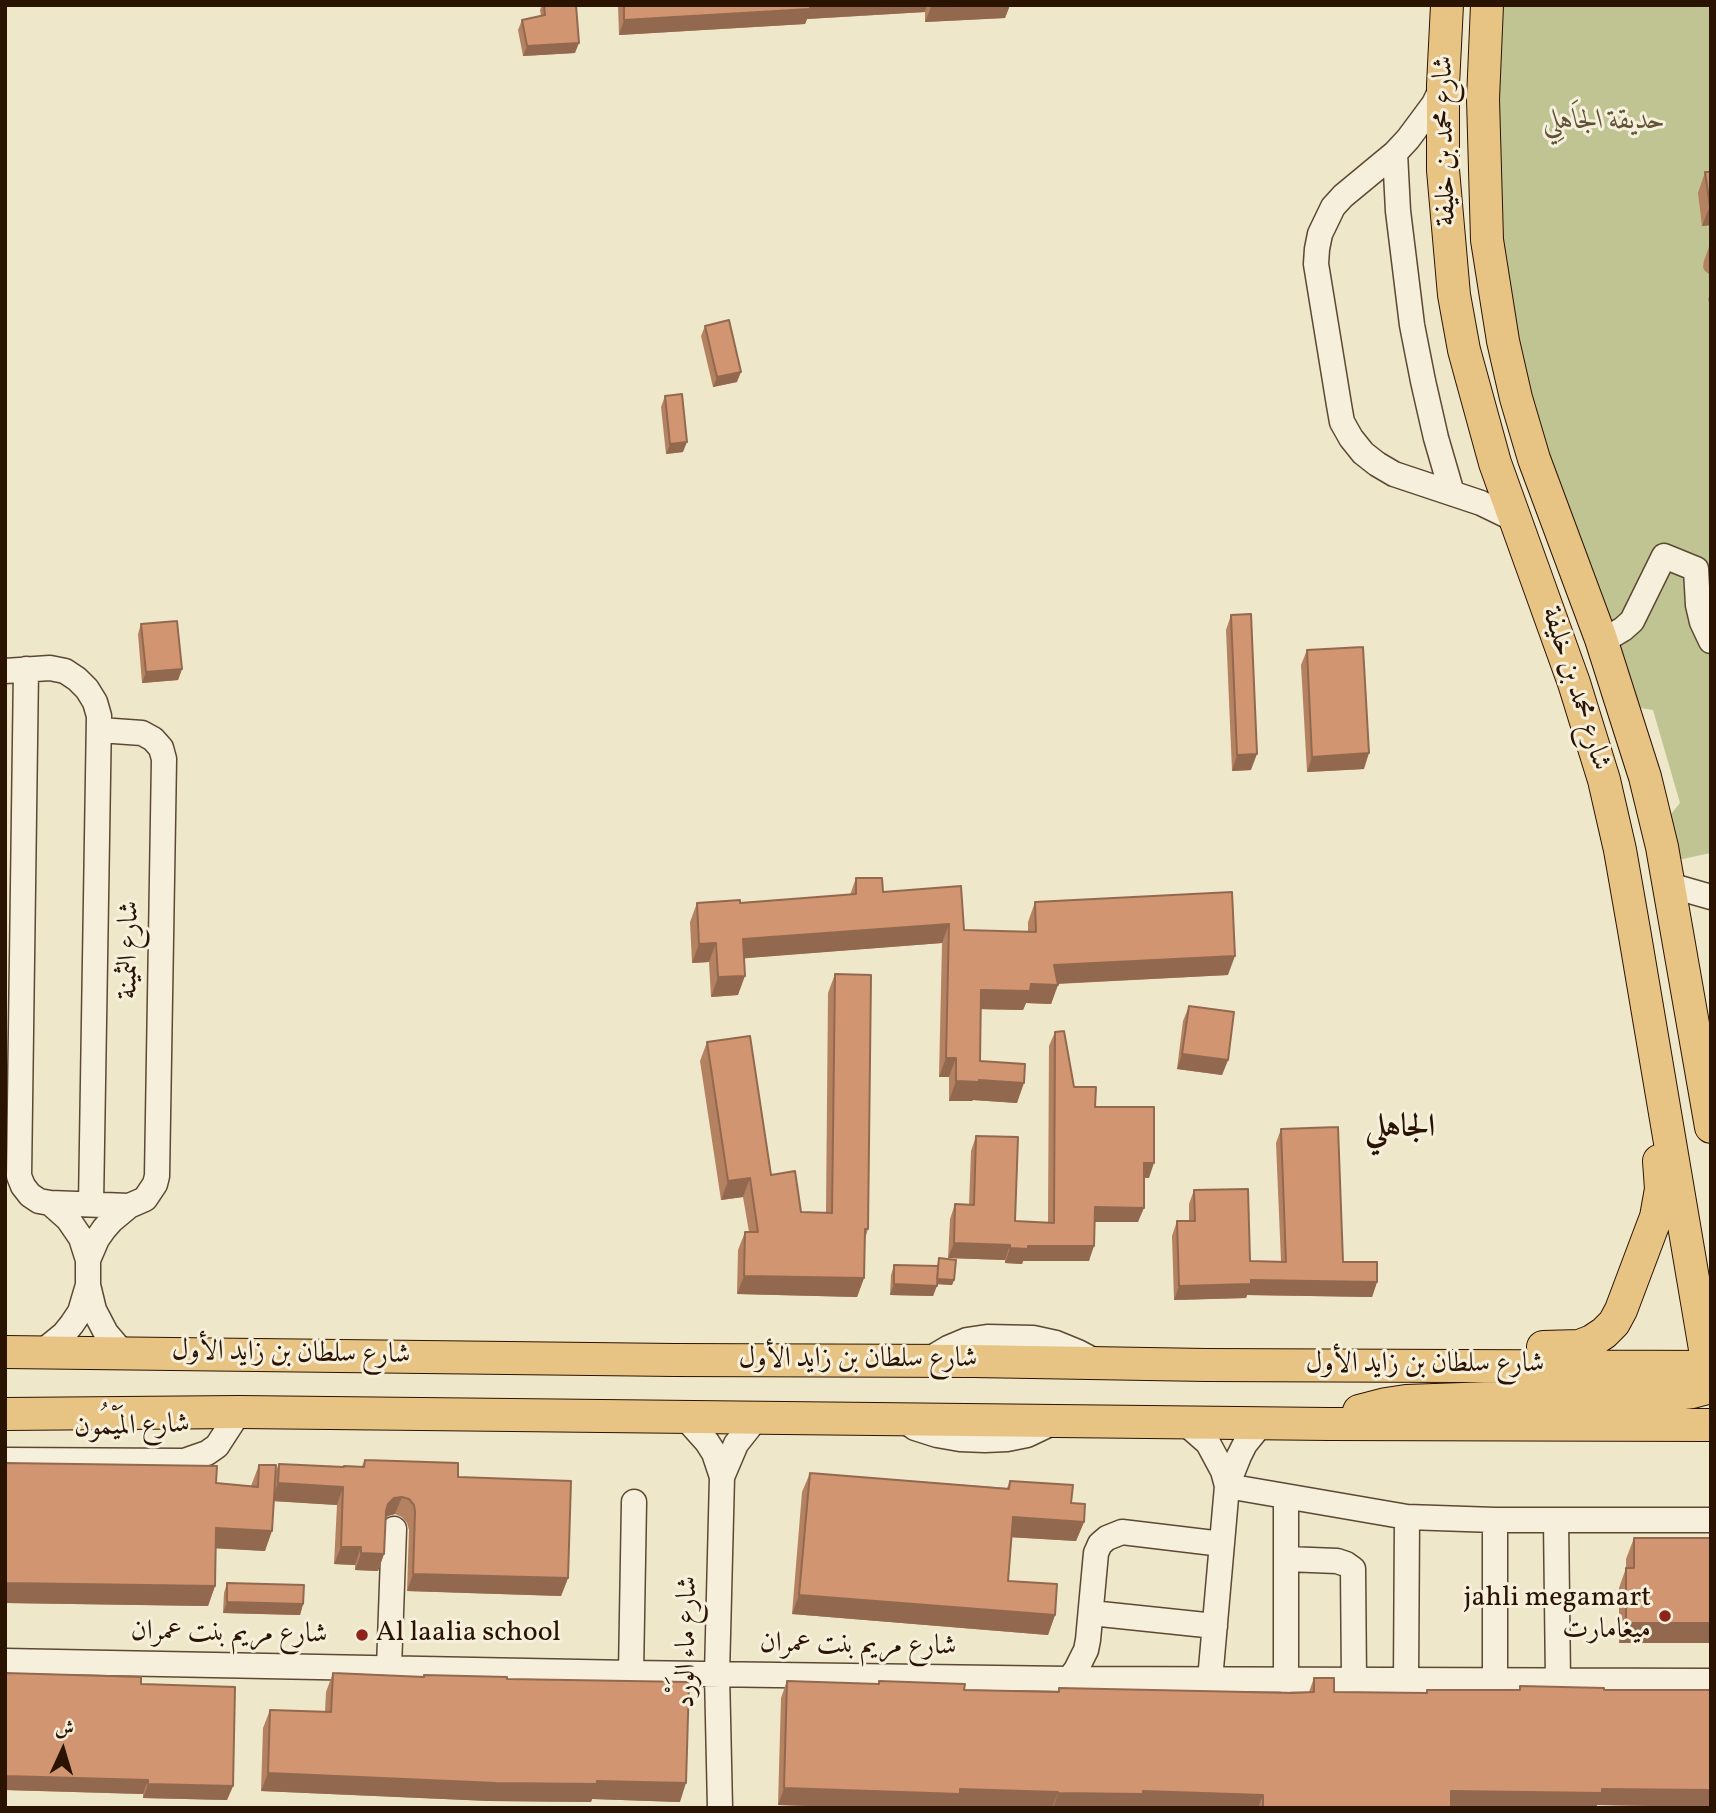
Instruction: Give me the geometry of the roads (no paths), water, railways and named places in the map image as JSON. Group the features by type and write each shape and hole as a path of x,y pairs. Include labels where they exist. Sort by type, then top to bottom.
{"main road":[{"name":"شارع محمد بن خليفة","path":"1447,5 1443,170 1454,295 1464,350 1514,519 1574,683 1604,780 1620,850 1710,1374"},
{"name":"شارع محمد بن خليفة","path":"1487,5 1483,99 1487,240 1503,341 1534,459 1601,639 1644,777 1662,847 1711,1128"},
{"path":"1695,1036 1711,1077"},
{"path":"1438,1365 1512,1349 1579,1346 1592,1341 1614,1323 1656,1217 1661,1189 1651,1103 1652,1038"},
{"name":"شارع سلطان بن زايد الأول","path":"5,1352 1438,1365 1710,1374"},
{"path":"1329,1424 1366,1409 1406,1401 1667,1395 1692,1392 1710,1374"},
{"name":"شارع سلطان بن زايد الأول","path":"5,1414 239,1412 1329,1424 1711,1425"}],"street":[{"path":"1443,85 1422,122 1395,153 1343,196 1320,234 1316,264 1339,405 1342,422 1351,438 1363,453 1377,464 1394,474 1481,503 1514,519"},
{"path":"1395,153 1403,257 1412,325 1426,393 1452,493"},
{"path":"1601,639 1613,635 1632,621 1664,556 1696,569 1698,605 1711,641"},
{"name":"شارع الثمينة","path":"91,1205 99,716 87,689 65,671 50,668 16,670 19,1175 30,1195 39,1201 50,1203 68,1219 81,1238 88,1260 90,1298 99,1322 122,1353"},
{"name":"شارع الثمينة","path":"88,1260 104,1229 129,1206 145,1199 157,1176 164,759 153,739 142,733 100,730"},
{"path":"1669,886 1711,897"},
{"path":"50,1203 129,1206"},
{"name":"شارع الثمينة","path":"42,1352 72,1324 80,1312 88,1285"},
{"name":"شارع المَيْمُون","path":"5,1460 184,1461 207,1453 217,1446 239,1412"},
{"name":"شارع ماء الوَرْد","path":"680,1416 707,1442 714,1453 722,1477"},
{"name":"شارع ماء الوَرْد","path":"720,1808 717,1674 722,1477 736,1444 761,1417"},
{"path":"1184,1422 1208,1443 1223,1471 1227,1486"},
{"path":"1210,1680 1227,1486 1245,1444 1262,1423"},
{"path":"1227,1486 1407,1517 1495,1520 1711,1520"},
{"path":"1286,1497 1286,1681"},
{"path":"631,1673 634,1502"},
{"path":"1406,1681 1407,1517"},
{"path":"1494,1681 1495,1520"},
{"path":"1556,1520 1558,1681"},
{"path":"389,1668 394,1529"},
{"path":"1069,1679 1086,1650 1096,1553 1100,1544 1122,1532 1222,1544"},
{"path":"1286,1559 1337,1561 1353,1569 1354,1681"},
{"path":"1091,1613 1215,1626"},
{"name":"شارع مريم بنت عمران","path":"5,1661 1069,1679 1711,1682"}],"place":[{"name":"jahli megamart ميغامارت","path":"1665,1616"},
{"name":"Al laalia school","path":"362,1635"}],"district":[{"name":"الجاهلي","path":"1400,1130"}],"park label":[{"name":"حديقة الجَاهلِي","path":"1604,123"}]}
